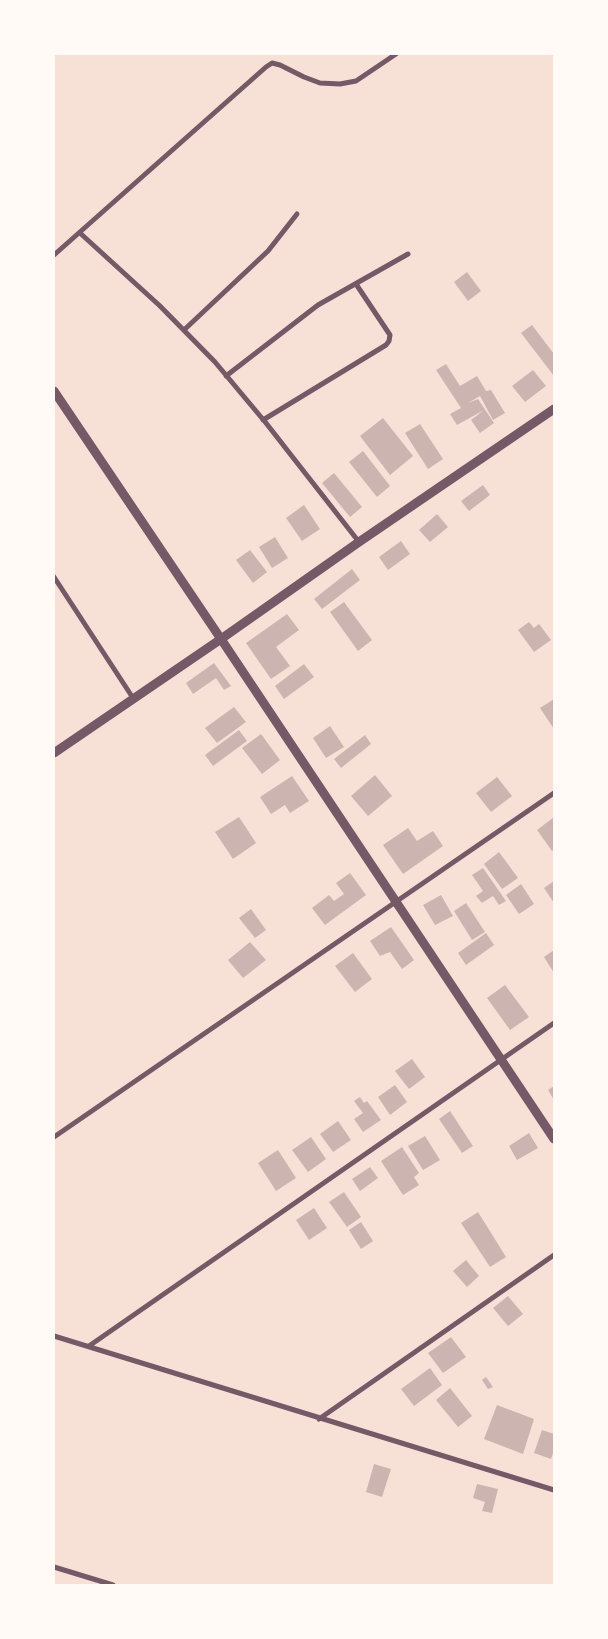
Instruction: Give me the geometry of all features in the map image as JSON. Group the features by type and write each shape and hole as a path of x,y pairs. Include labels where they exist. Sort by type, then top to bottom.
{"street":[{"path":"54,255 266,66 272,63 280,65 304,78 340,84 356,81 396,54"},
{"path":"184,330 268,251 297,214"},
{"path":"80,233 184,330 226,376 359,542"},
{"path":"226,376 318,305 408,254"},
{"path":"263,420 390,341 390,335 356,284"},
{"path":"54,391 554,1139"},
{"path":"54,753 554,409"},
{"path":"54,577 133,698"},
{"path":"54,1137 554,793"},
{"path":"89,1346 554,1023"},
{"path":"319,1419 554,1255"},
{"path":"54,1336 554,1490"},
{"path":"54,1567 113,1585"}],"building":[{"path":"467,272 481,291 468,301 454,282"},
{"path":"532,325 554,354 554,376 521,333"},
{"path":"446,364 460,386 477,376 486,391 491,390 505,413 493,420 480,396 468,403 478,399 494,423 480,433 471,420 484,410 457,425 450,414 461,408 436,370"},
{"path":"533,370 546,386 525,402 512,386"},
{"path":"383,418 413,456 390,475 360,436"},
{"path":"420,424 443,459 428,469 405,433"},
{"path":"363,451 390,486 377,497 349,462"},
{"path":"334,473 362,507 350,517 322,483"},
{"path":"483,485 490,495 469,511 461,501"},
{"path":"304,505 320,529 302,541 286,518"},
{"path":"437,514 448,527 430,542 419,530"},
{"path":"275,537 288,558 272,568 259,547"},
{"path":"401,541 410,554 388,570 379,557"},
{"path":"250,550 267,572 253,583 236,560"},
{"path":"352,569 360,580 322,609 314,599"},
{"path":"344,602 372,640 358,651 330,612"},
{"path":"287,614 299,630 276,647 290,666 271,679 246,643"},
{"path":"529,622 534,628 539,624 551,640 534,652 518,630"},
{"path":"214,663 231,686 224,690 216,678 193,694 186,683"},
{"path":"304,664 314,677 284,699 275,686"},
{"path":"554,699 554,729 540,708"},
{"path":"234,707 246,722 217,743 205,728"},
{"path":"330,726 344,747 326,758 313,738"},
{"path":"239,730 247,741 213,766 205,755"},
{"path":"261,734 280,760 262,774 242,748"},
{"path":"365,735 371,744 341,768 334,759"},
{"path":"375,775 392,796 368,816 351,796"},
{"path":"292,776 309,801 290,813 285,805 271,814 260,797"},
{"path":"497,777 512,796 491,812 476,793"},
{"path":"239,817 256,843 233,859 215,832"},
{"path":"554,817 554,849 552,851 537,830"},
{"path":"408,828 417,841 433,831 443,846 403,874 383,845"},
{"path":"499,852 518,878 502,889 484,864"},
{"path":"483,868 506,901 499,905 493,896 482,903 476,896 483,891 472,875"},
{"path":"350,873 366,895 325,925 312,908 329,895 334,901 344,894 336,883"},
{"path":"554,881 554,903 544,888"},
{"path":"521,884 534,904 519,914 506,895"},
{"path":"441,895 453,916 435,925 423,905"},
{"path":"466,903 485,932 472,940 454,911"},
{"path":"251,909 266,930 255,938 239,918"},
{"path":"391,927 414,960 402,969 390,952 380,956 370,941"},
{"path":"486,933 494,945 466,965 458,953"},
{"path":"250,942 266,960 243,978 228,960"},
{"path":"554,950 554,973 544,957"},
{"path":"353,953 372,979 355,992 335,966"},
{"path":"505,985 529,1017 510,1030 487,998"},
{"path":"412,1059 425,1077 409,1089 395,1071"},
{"path":"395,1085 407,1102 390,1115 378,1097"},
{"path":"554,1086 554,1100 548,1090"},
{"path":"360,1097 364,1103 367,1101 381,1120 363,1132 354,1119 363,1113 354,1101"},
{"path":"450,1111 473,1146 462,1153 439,1119"},
{"path":"338,1121 351,1140 333,1152 320,1134"},
{"path":"529,1133 538,1148 517,1160 509,1146"},
{"path":"425,1136 440,1160 423,1170 408,1146"},
{"path":"311,1137 326,1159 308,1172 292,1150"},
{"path":"402,1147 419,1173 414,1177 419,1185 403,1195 381,1161"},
{"path":"278,1150 296,1178 276,1191 258,1163"},
{"path":"370,1167 378,1178 360,1191 352,1179"},
{"path":"344,1192 361,1217 347,1227 329,1202"},
{"path":"314,1208 327,1228 309,1240 296,1220"},
{"path":"478,1212 506,1257 490,1267 461,1223"},
{"path":"361,1222 373,1241 361,1249 349,1230"},
{"path":"466,1260 479,1276 467,1287 453,1271"},
{"path":"508,1296 523,1314 508,1326 493,1308"},
{"path":"451,1337 466,1357 443,1373 428,1353"},
{"path":"430,1368 442,1385 414,1406 401,1389"},
{"path":"486,1377 493,1387 488,1389 482,1380"},
{"path":"450,1388 472,1416 458,1427 436,1400"},
{"path":"497,1405 534,1419 523,1454 484,1439"},
{"path":"542,1430 554,1434 554,1450 551,1459 534,1453"},
{"path":"374,1464 391,1469 382,1497 366,1492"},
{"path":"477,1484 498,1489 492,1513 482,1511 485,1502 473,1498"}]}
